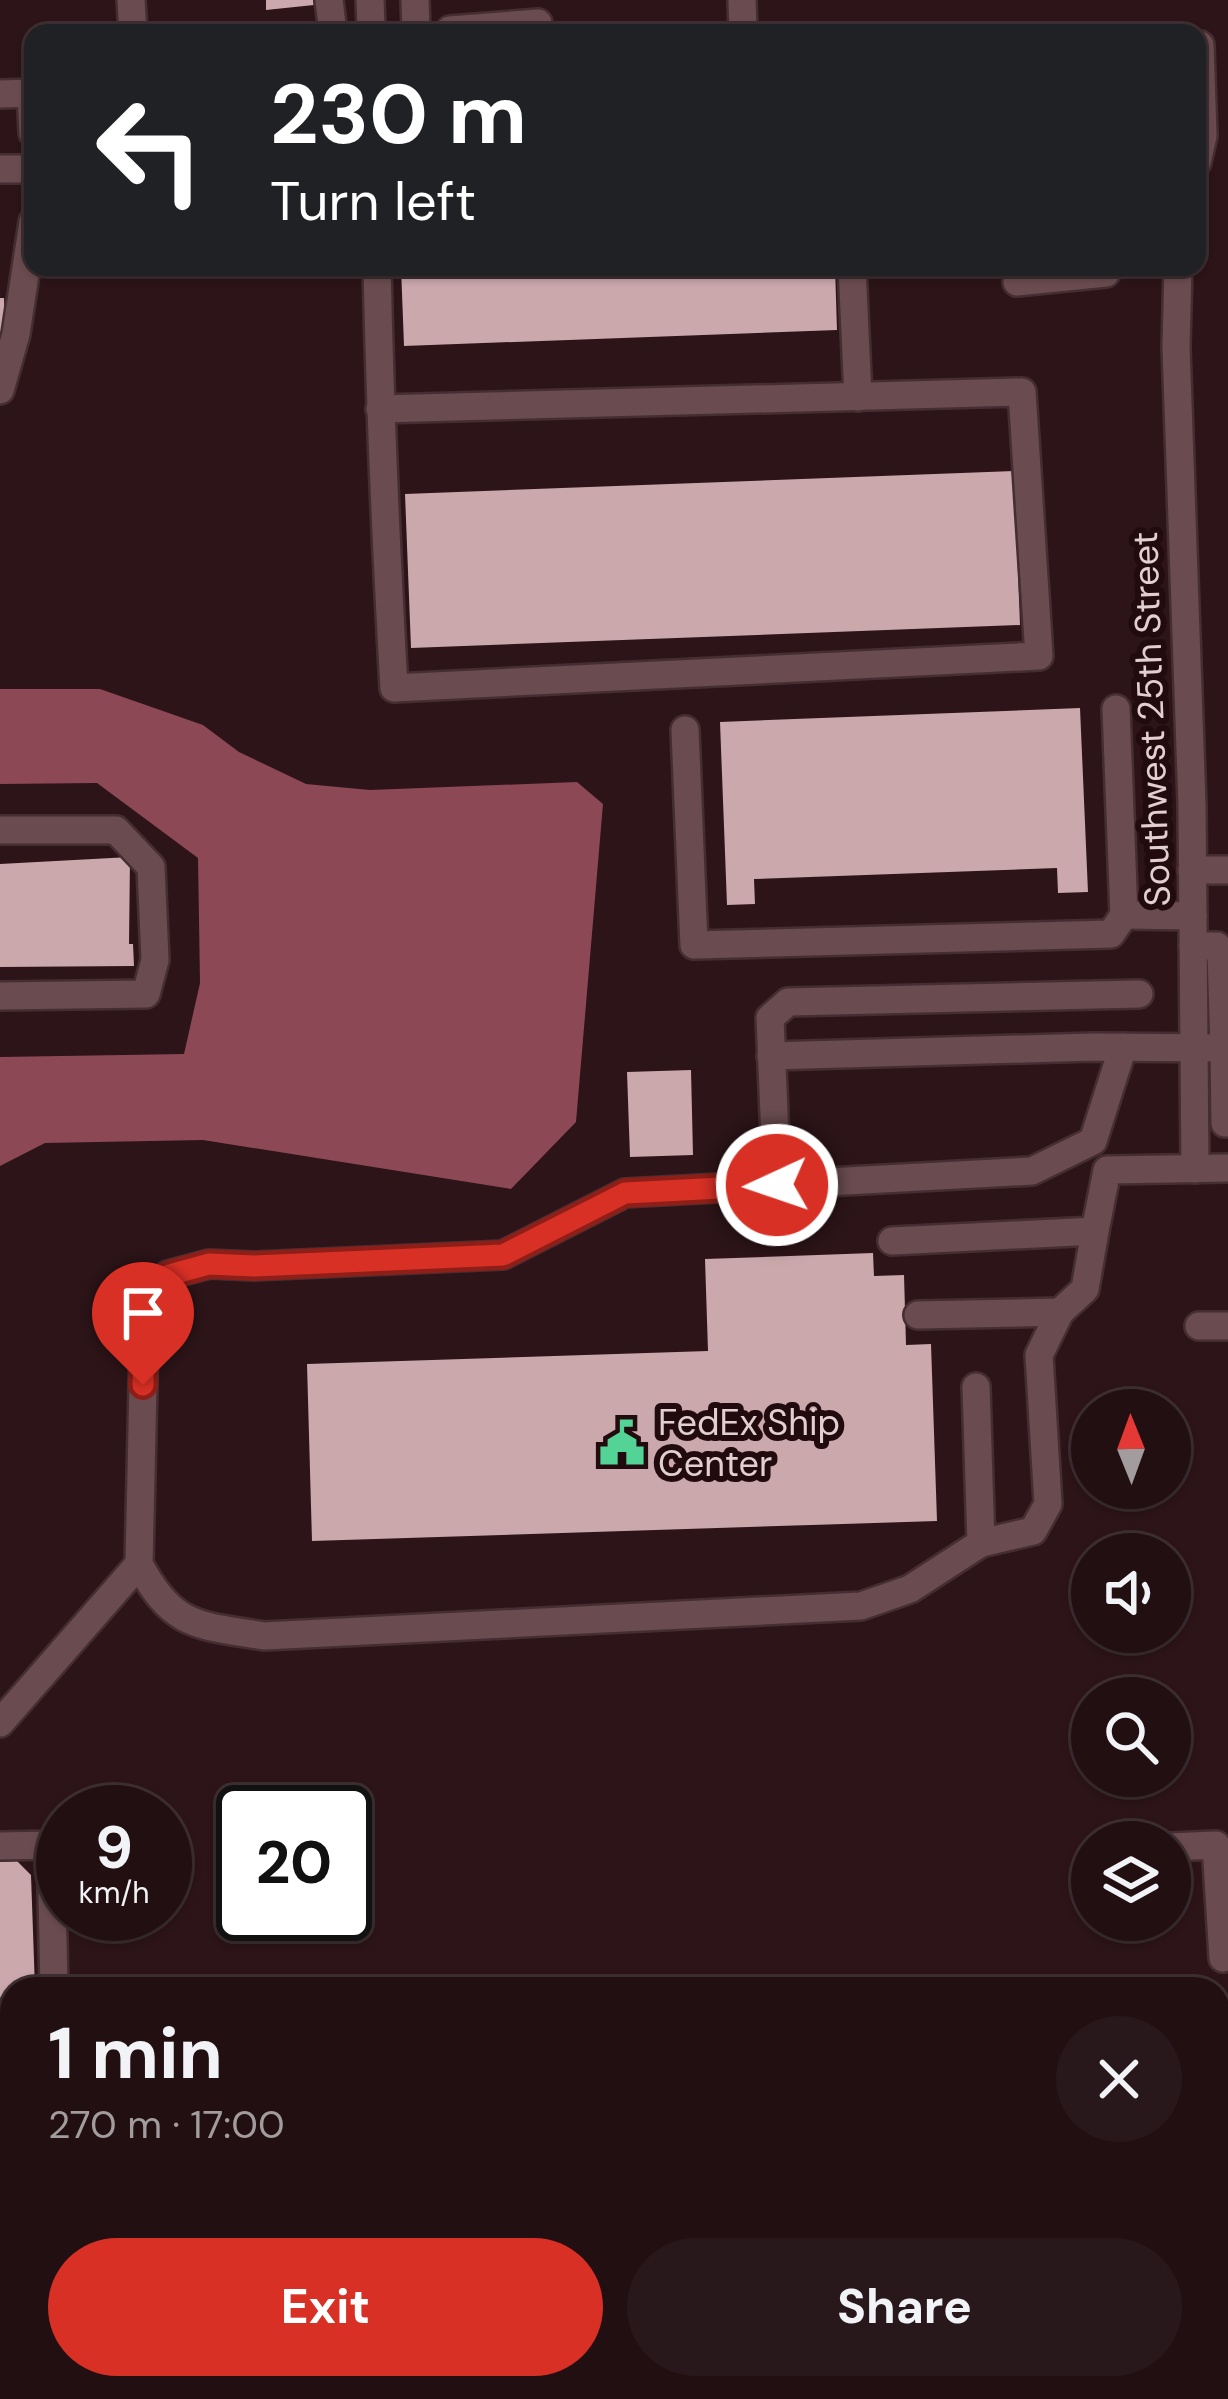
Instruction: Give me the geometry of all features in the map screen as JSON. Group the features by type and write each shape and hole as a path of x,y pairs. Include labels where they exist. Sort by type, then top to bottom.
{"street":[{"path":"497,24 537,19"},
{"path":"1206,81 1208,45"},
{"path":"0,390 16,334 25,276"},
{"path":"376,276 380,409 394,688 1039,656 1022,392 380,409"},
{"path":"852,276 859,397"},
{"path":"1017,282 1076,276"},
{"name":"Southwest 25th Street","path":"1178,276 1195,1169"},
{"path":"685,730 694,945 1111,934 1124,915 1116,709"},
{"path":"0,830 116,830 151,868 155,960 146,994 0,996"},
{"path":"1192,870 1228,870"},
{"path":"1124,915 1193,916"},
{"path":"1193,946 1217,946 1221,952 1225,1123"},
{"path":"777,1185 770,1018 788,1002 1139,994"},
{"path":"1123,1047 1093,1142 1032,1171 625,1193 503,1255 209,1264 169,1275 145,1295 139,1564 157,1598 195,1624 264,1636 861,1606 910,1589 981,1544 1034,1531 1048,1504 1039,1355 1060,1312 1085,1289 1107,1170 1228,1168"},
{"path":"772,1056 1224,1048"},
{"path":"892,1240 1095,1231"},
{"path":"918,1316 1060,1312"},
{"path":"1199,1326 1228,1325"},
{"path":"976,1387 981,1544"},
{"path":"0,1723 139,1564"},
{"path":"0,1846 51,1845 54,1977"},
{"path":"1191,1846 1216,1845 1222,1958"}],"shaded area":[{"path":"0,689 100,689 203,725 239,752 306,784 370,790 577,782 603,804 576,1122 511,1189 203,1140 45,1143 0,1166 0,1057 184,1054 200,983 198,858 97,783 0,784"}],"building":[{"path":"266,0 313,0 314,5 266,10"},
{"path":"401,276 835,276 837,330 404,346"},
{"path":"0,298 4,298 5,333 0,333"},
{"path":"1014,471 1020,625 411,648 405,494"},
{"path":"1080,708 1088,892 1058,893 1057,868 754,879 755,904 727,905 720,722"},
{"path":"130,857 129,944 133,944 134,966 0,967 0,864"},
{"path":"691,1070 693,1155 630,1157 627,1072"},
{"name":"FedEx Ship Center","path":"873,1253 874,1276 904,1275 906,1345 931,1344 937,1521 312,1541 307,1364 708,1351 705,1259"},
{"path":"17,1861 31,1875 35,1977 0,1977 0,1862"}],"place":[{"name":"FedEx Ship Center","path":"622,1443"}],"route":[{"path":"143,1385 145,1295 169,1275 209,1264 503,1255 625,1193 777,1185"}]}
